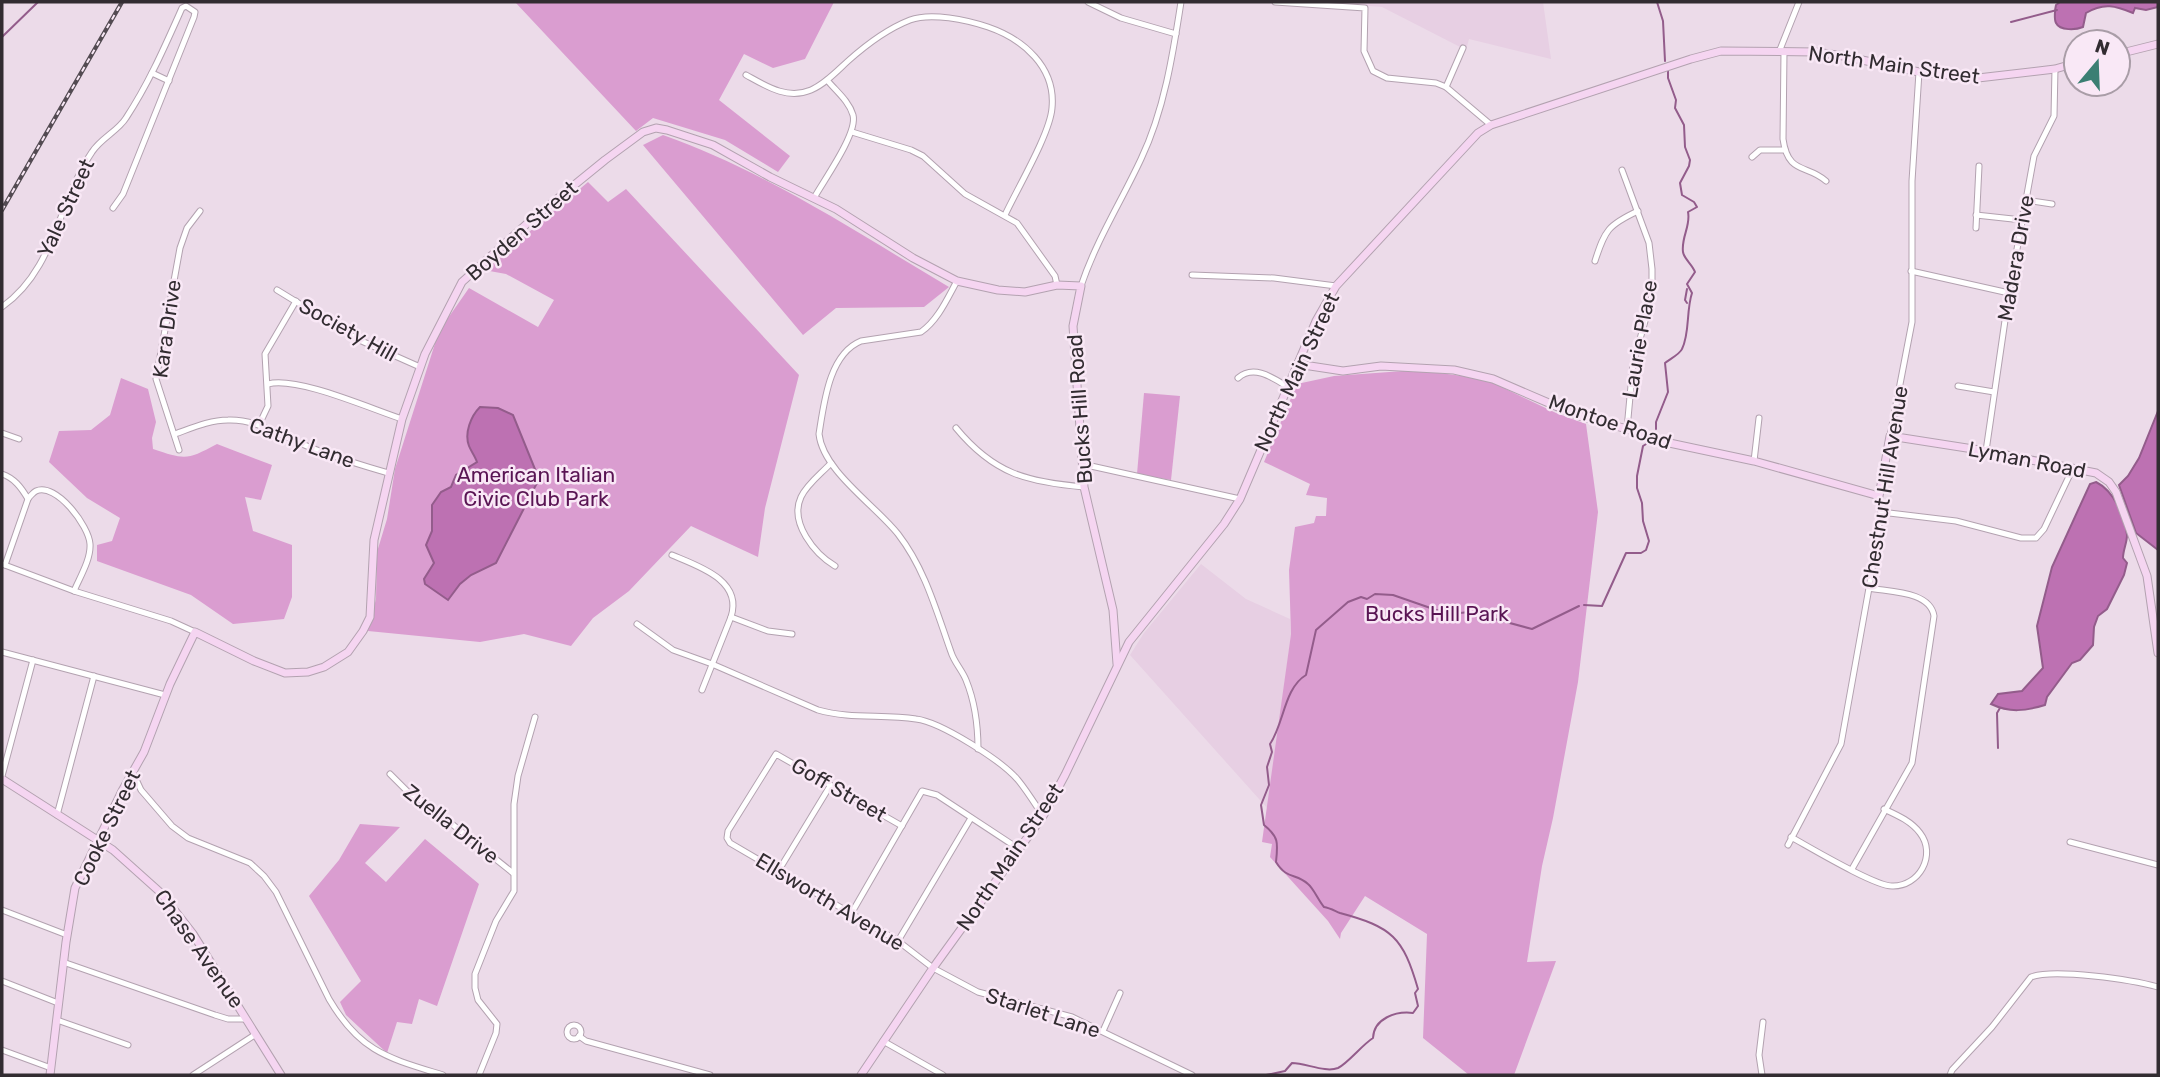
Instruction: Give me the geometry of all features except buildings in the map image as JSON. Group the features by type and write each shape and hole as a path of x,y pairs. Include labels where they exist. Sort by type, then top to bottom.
{"street":[{"path":"1088,2 1122,18 1176,34"},
{"path":"1107,11 1108,2"},
{"name":"Bucks Hill Road","path":"1117,664 1113,610 1084,487 1073,326 1081,286 1093,254 1142,158 1155,122 1181,2"},
{"path":"1275,2 1365,8 1364,51 1373,71 1387,78 1436,83 1446,87 1492,125"},
{"path":"1799,2 1782,52 1783,139 1785,150 1796,165 1826,181"},
{"name":"Yale Street","path":"2,307 16,297 36,273 54,237 77,178 93,149 125,121 152,74 182,8 192,8 194,17 169,81 123,194 113,208"},
{"path":"746,75 774,90 790,94 810,91 887,30 914,18 943,17 972,22 1023,43 1038,60 1050,85 1052,108 1047,128 1004,215"},
{"path":"2132,50 2158,44"},
{"path":"1446,87 1463,48"},
{"name":"North Main Street","path":"861,1075 933,968 1043,816 1129,642 1224,524 1240,499 1316,321 1336,286 1478,133 1492,125 1691,58 1721,51 1843,56 1919,72 1978,78 2062,67"},
{"name":"Madera Drive","path":"1986,451 2009,293 2034,156 2054,116 2055,69"},
{"name":"Chestnut Hill Avenue","path":"1788,845 1841,744 1869,589 1881,512 1879,496 1912,322 1912,181 1919,72"},
{"path":"152,74 169,81"},
{"path":"814,198 852,132 854,117 846,101 827,80"},
{"name":"Boyden Street","path":"4,565 172,621 254,662 285,673 309,672 324,667 348,652 357,642 370,617 373,547 402,419 420,367 457,291 470,273 605,160 643,132 656,128 713,145 836,209 913,258 957,281 998,290 1025,292 1057,285 1081,286"},
{"path":"852,132 923,156 965,194 1004,215 1024,231 1055,276 1057,285"},
{"path":"1752,157 1760,150 1785,150"},
{"path":"1976,228 1979,166"},
{"name":"Laurie Place","path":"1622,170 1649,243 1652,296 1633,363 1627,429"},
{"path":"2026,200 2052,204"},
{"name":"Kara Drive","path":"179,450 156,379 180,248 187,228 200,211"},
{"path":"1595,261 1608,228 1638,211"},
{"path":"1976,215 2022,220"},
{"path":"1911,271 2009,293"},
{"path":"1192,275 1274,278 1336,286"},
{"path":"957,281 942,309 920,332 860,341 836,361 819,434 820,444 831,463 897,534 916,562 930,590 952,655 971,694 978,749"},
{"name":"Society Hill","path":"277,290 357,339 420,367"},
{"path":"259,425 268,406 265,354 296,302"},
{"name":"Montoe Road","path":"1297,364 1343,371 1381,366 1454,370 1493,379 1580,416 1660,441 1754,461 1879,496"},
{"path":"1238,378 1249,372 1259,372 1288,387"},
{"path":"268,384 277,381 301,385 402,419"},
{"path":"1958,386 1994,392"},
{"path":"1754,461 1759,418"},
{"name":"Cathy Lane","path":"175,434 204,424 227,420 259,425 301,444 388,473"},
{"path":"956,428 987,458 1014,475 1043,484 1084,487"},
{"path":"2,433 19,439"},
{"name":"Lyman Road","path":"1890,436 1986,451 2101,476 2113,487 2120,500 2147,576 2158,653"},
{"path":"831,463 801,496 799,522 821,558 835,566"},
{"path":"1082,464 1240,499"},
{"path":"1881,512 1956,521 2021,538 2036,538 2044,529 2073,468"},
{"path":"2,474 10,477 28,499"},
{"path":"4,565 28,499 35,491 43,490 70,506 86,531 90,543 89,554 74,590"},
{"path":"672,555 708,570 725,583 733,599 731,617 702,690"},
{"path":"1852,869 1912,763 1934,616 1931,605 1922,598 1869,589"},
{"path":"731,617 768,631 792,634"},
{"path":"638,624 673,650 818,710 834,715 918,719 933,723 1001,763 1018,780 1043,816"},
{"name":"Cooke Street","path":"51,1072 66,935 77,883 146,747 165,695 195,632"},
{"path":"2,652 165,695"},
{"path":"2,778 33,660"},
{"path":"57,815 94,676"},
{"path":"479,1075 497,1024 478,1000 475,974 496,921 514,891 516,793 535,717"},
{"name":"Goff Street","path":"727,838 728,831 776,754 902,826"},
{"path":"133,773 141,790 172,826 188,838 250,863 264,876 276,892 334,1008 354,1034 386,1058 443,1075"},
{"name":"Zuella Drive","path":"390,774 408,792 427,804 513,873"},
{"name":"Chase Avenue","path":"2,778 97,840 141,873 168,900 193,934 281,1075"},
{"path":"779,870 830,786"},
{"path":"851,914 922,791 937,795 1019,849"},
{"path":"1791,837 1881,884 1902,886 1920,873 1927,852 1925,840 1904,818 1884,809"},
{"path":"898,941 971,818"},
{"name":"Ellsworth Avenue","path":"727,838 730,843 898,941 933,968"},
{"path":"2070,842 2158,865"},
{"path":"2,910 66,935"},
{"path":"63,962 215,1015 228,1019 247,1019"},
{"name":"Starlet Lane","path":"933,968 978,992 1072,1017 1192,1075"},
{"path":"1950,1075 1992,1027 2031,976 2048,973 2141,982 2158,987"},
{"path":"2,981 58,1003"},
{"path":"1103,1031 1120,993"},
{"path":"57,1020 128,1045"},
{"path":"1762,1075 1759,1055 1763,1022"},
{"path":"193,1075 205,1072 256,1034"},
{"path":"579,1036 586,1041 708,1075"},
{"path":"883,1041 943,1075"},
{"path":"2,1050 51,1072"}],"shaded area":[{"path":"1322,2 1543,2 1551,59 1469,39 1466,50 1382,7"},
{"path":"2060,2 2158,2 2158,7 2146,10 2135,8 2133,13 2115,7 2099,7 2086,13 2083,27 2080,28 2058,26 2055,21 2056,5"},
{"path":"480,407 498,408 513,415 539,479 496,563 471,575 448,600 425,584 424,579 434,563 426,545 432,531 432,505 441,492 451,487 456,475 477,462 467,436 471,420"},
{"path":"2158,411 2158,550 2136,533 2119,485 2139,458"},
{"path":"2096,482 2108,491 2121,512 2127,535 2123,558 2127,563 2107,609 2098,616 2093,645 2080,660 2072,663 2047,697 2045,705 2018,710 1991,704 1998,694 2022,691 2043,668 2037,626 2052,567 2090,484"},
{"path":"1201,564 1246,599 1290,619 1291,634 1268,809 1130,655 1144,633"}],"green space":[{"path":"515,2 834,2 805,59 773,68 744,54 719,100 790,156 778,172 725,140 653,118 636,131"},
{"path":"663,135 774,184 949,287 924,307 836,308 803,335 643,145"},
{"name":"American Italian Civic Club Park","path":"588,182 608,202 626,189 799,375 765,508 758,557 691,526 629,591 593,618 571,646 524,634 480,642 368,631 376,599 377,552 387,519 395,469 439,331 469,288 538,327 554,300 506,274 484,270"},
{"name":"Bucks Hill Park","path":"1417,370 1485,379 1556,413 1586,424 1598,512 1578,682 1542,866 1527,962 1556,961 1514,1075 1469,1075 1423,1038 1427,934 1365,896 1341,933 1340,939 1328,921 1270,857 1272,844 1262,842 1291,634 1289,570 1295,527 1314,523 1316,516 1326,516 1327,498 1306,495 1310,484 1264,462 1297,384 1334,376"},
{"path":"121,378 148,389 156,422 152,438 153,449 186,457 217,444 272,465 261,500 245,497 253,531 292,545 292,597 284,619 233,624 191,595 97,561 97,545 112,541 120,518 87,498 49,462 59,431 91,430 110,415"},
{"path":"1144,393 1180,396 1171,480 1137,474"},
{"path":"360,824 400,827 365,863 386,882 425,839 479,884 437,1006 419,999 412,1024 397,1022 387,1053 346,1015 340,1002 361,981 309,896 339,860"}],"waterway":[{"path":"2,37 38,2"},
{"path":"1657,2 1663,21 1665,61"},
{"path":"2011,22 2057,10"},
{"path":"1656,429 1656,422 1668,392 1665,363 1679,353 1684,343 1692,293 1687,284 1695,272 1684,255 1683,241 1688,212 1697,207 1682,195 1680,183 1690,160 1685,147 1684,125 1675,108 1676,100 1668,71"},
{"path":"1687,289 1687,303"},
{"path":"1584,605 1602,606 1626,553 1641,553 1646,550 1649,541 1643,521 1637,476 1643,446 1651,441"},
{"path":"1266,1075 1285,1071 1292,1063 1327,1069 1338,1068 1373,1038 1377,1025 1387,1017 1413,1013 1418,1006 1415,993 1418,989 1407,957 1393,937 1372,923 1324,907 1308,884 1280,868 1276,862 1275,837 1264,825 1261,805 1269,785 1267,767 1272,752 1270,744 1293,688 1306,675 1316,630 1348,602 1361,597 1367,599 1375,594 1393,595 1442,612 1469,612 1532,629 1579,606"},
{"path":"1998,748 1997,713 2000,708"}],"railway":[{"path":"2,210 122,2"}]}
